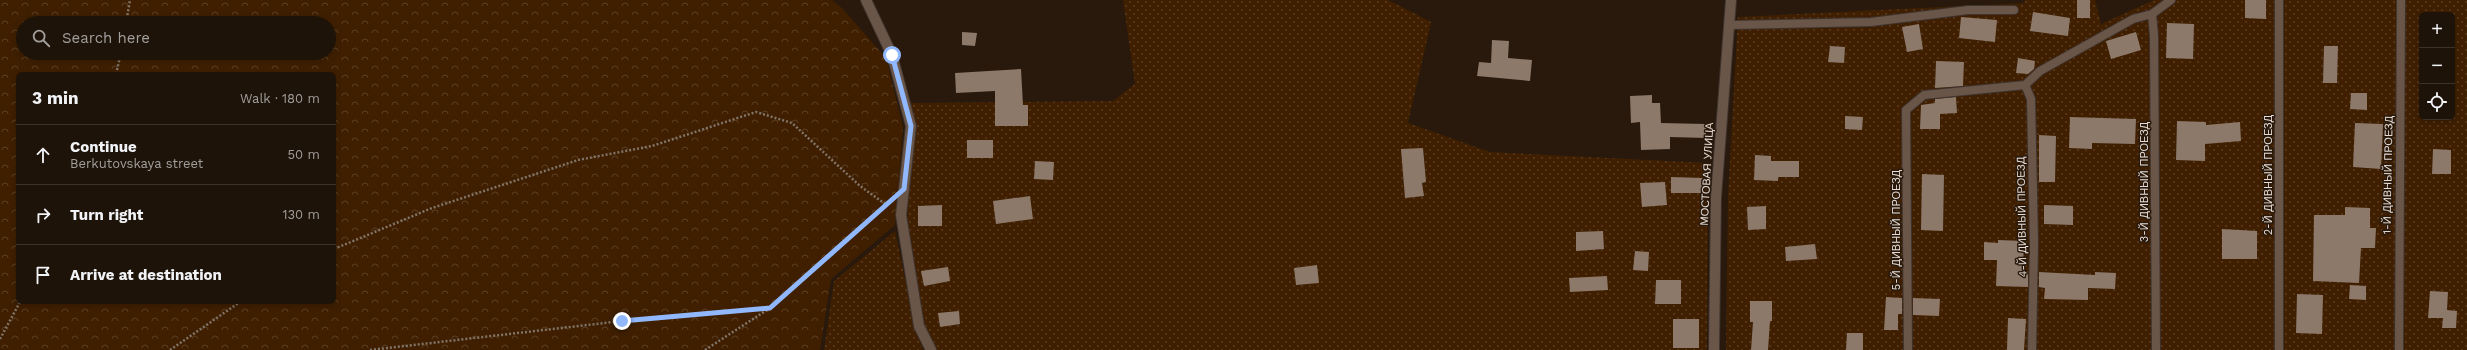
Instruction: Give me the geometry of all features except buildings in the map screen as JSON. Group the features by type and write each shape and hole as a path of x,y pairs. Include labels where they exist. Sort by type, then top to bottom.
{"street":[{"path":"866,0 892,55 911,126 901,215 919,326 931,350"},
{"name":"МОСТОВАЯ УЛИЦА","path":"1714,350 1716,197 1731,0"}],"lane":[{"path":"2025,85 2040,71 2133,19 2152,14 2171,0"},
{"name":"2-Й ДИВНЫЙ ПРОЕЗД","path":"2279,0 2279,350"},
{"name":"1-Й ДИВНЫЙ ПРОЕЗД","path":"2399,350 2401,0"},
{"path":"1730,25 1871,22 1968,10 2014,10"},
{"name":"3-Й ДИВНЫЙ ПРОЕЗД","path":"2152,14 2154,36 2156,350"},
{"name":"5-Й ДИВНЫЙ ПРОЕЗД","path":"1908,350 1906,110 1924,95 2025,85"},
{"name":"4-Й ДИВНЫЙ ПРОЕЗД","path":"2025,85 2031,100 2034,243 2032,350"}],"path":[{"path":"127,16 130,0"},
{"path":"116,72 119,60"},
{"path":"336,248 432,208 578,160 652,146 756,112 792,123 860,186 901,215"},
{"path":"705,350 770,308 904,189"},
{"path":"0,339 19,304"},
{"path":"170,350 237,304"},
{"path":"370,350 614,321 770,308"}],"green space":[{"path":"0,0 832,0 842,8 886,58 903,127 895,225 831,279 820,350 0,350"},
{"path":"1123,0 1388,0 1431,22 1408,123 1490,152 1708,163 1707,350 936,350 923,325 906,217 915,126 910,103 1113,101 1135,84"},
{"path":"2025,0 2095,0 2101,24 2154,0 2467,0 2467,350 1726,350 1728,196 1738,17 2024,3"},
{"path":"895,231 916,332 923,350 824,350 834,281"}],"route":[{"path":"622,321 770,308 904,189 911,126 892,55"}]}
